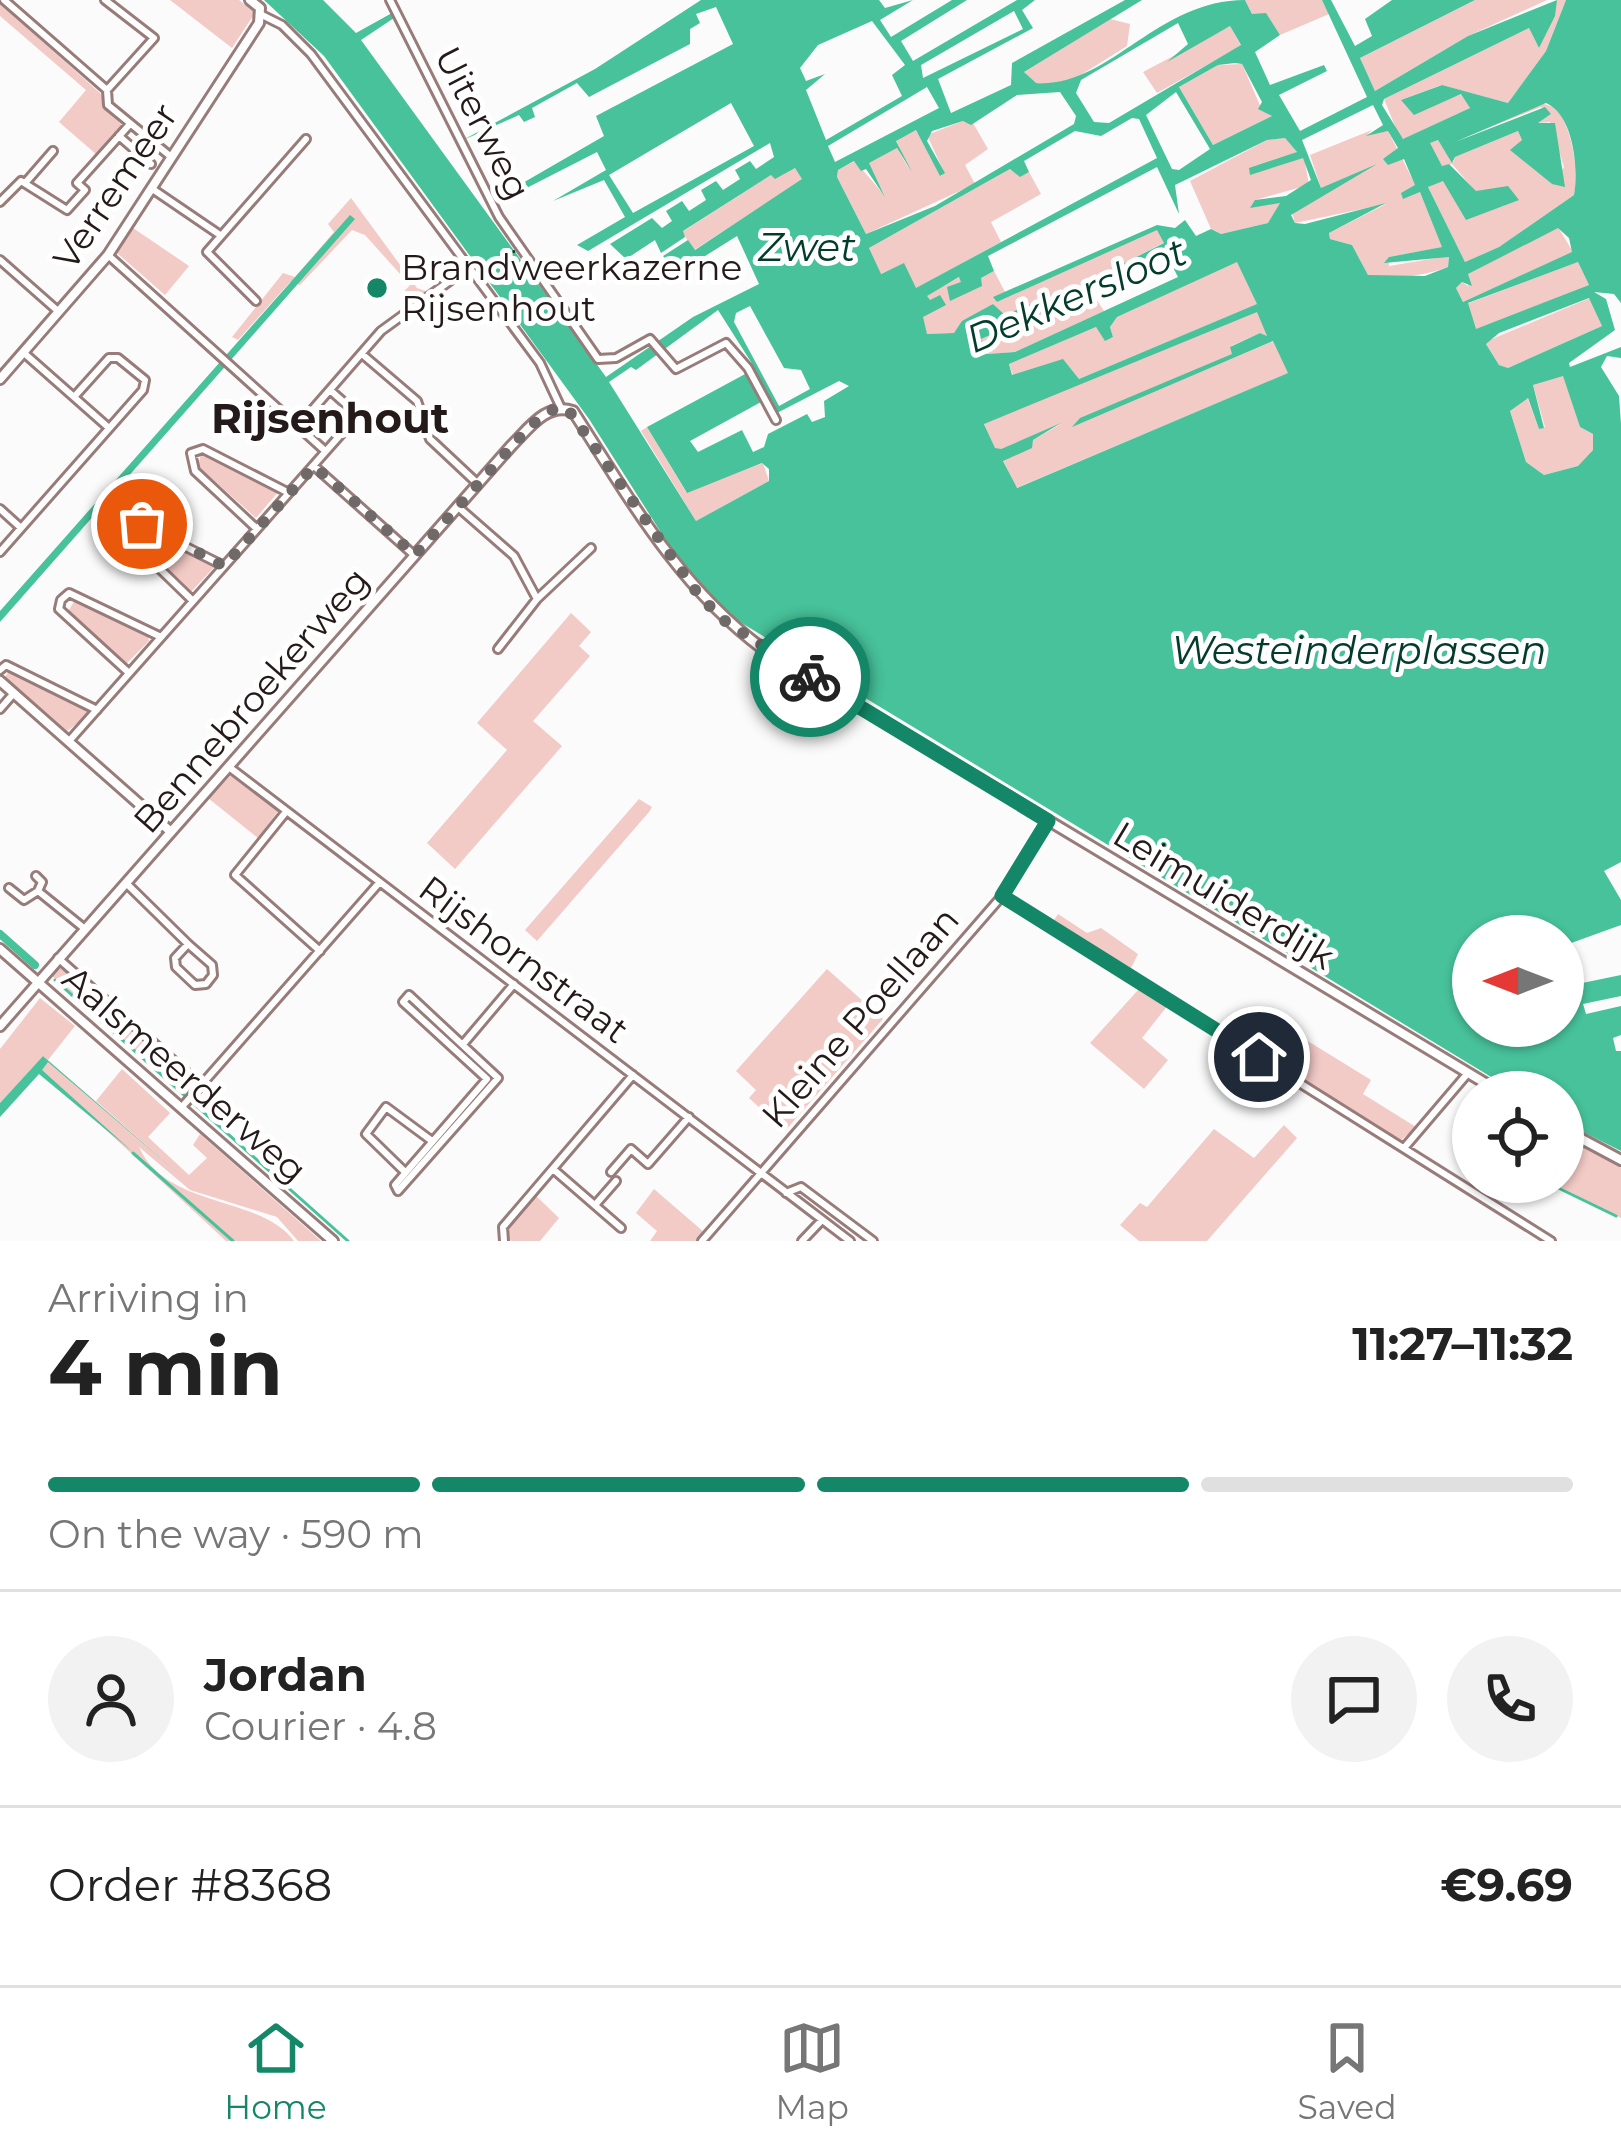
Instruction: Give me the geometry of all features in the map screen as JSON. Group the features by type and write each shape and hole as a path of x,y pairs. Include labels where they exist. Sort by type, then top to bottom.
{"street":[{"path":"4,0 107,90 108,105 170,156"},
{"path":"105,0 154,38 107,90"},
{"path":"250,0 311,54 552,381 561,407"},
{"name":"Uiterweg","path":"390,0 472,171 598,359 616,358 650,339 672,368 681,368 727,343 748,368 776,420"},
{"name":"Verremeer","path":"0,379 108,255 262,15"},
{"path":"26,182 67,210 85,190 77,183 130,124"},
{"path":"119,136 151,164"},
{"path":"256,301 207,256 220,235 306,139"},
{"path":"0,202 26,182 53,151"},
{"path":"151,188 220,235"},
{"path":"108,255 323,449"},
{"path":"0,260 59,312"},
{"path":"300,424 389,325 469,267"},
{"path":"23,353 109,428"},
{"path":"362,354 417,401 430,439 478,484"},
{"path":"0,552 143,390 145,380 118,358 109,358 74,397"},
{"path":"70,740 314,466 323,449 358,415 330,390"},
{"name":"Bennebroekerweg","path":"0,1026 530,426 561,407"},
{"name":"Leimuiderdijk","path":"561,407 573,411 677,570 722,619 1466,1071"},
{"path":"257,529 195,471 189,464 191,453 203,449 289,493"},
{"path":"314,466 415,555"},
{"path":"458,507 514,556 537,599"},
{"path":"0,509 21,528"},
{"path":"193,601 123,533 132,520 224,566"},
{"path":"498,649 537,599 591,548"},
{"path":"129,673 59,610 61,600 69,593 161,637"},
{"path":"0,670 6,665 97,710"},
{"path":"0,681 171,832"},
{"path":"0,709 14,693"},
{"name":"Rijshornstraat","path":"229,766 850,1241"},
{"path":"286,812 235,874 320,951"},
{"name":"Kleine Poellaan","path":"702,1241 1002,896 1048,821"},
{"path":"9,888 24,900 38,891 42,882 36,876"},
{"path":"126,883 212,965 213,975 206,984 196,985 176,967 175,958 188,944"},
{"path":"186,1102 379,883"},
{"path":"38,891 85,929"},
{"path":"1002,896 1551,1241"},
{"name":"Aalsmeerderweg","path":"0,949 186,1102 333,1241"},
{"path":"58,958 202,1086"},
{"path":"461,1047 514,984"},
{"path":"487,1079 461,1047 403,996 498,1078"},
{"path":"504,1241 503,1226 633,1076"},
{"path":"436,1145 487,1079 498,1078"},
{"path":"436,1145 386,1107 366,1134 409,1176 498,1078"},
{"path":"1403,1149 1452,1091"},
{"path":"611,1172 631,1149 647,1164 689,1117"},
{"path":"1584,1140 1621,1160"},
{"path":"553,1169 620,1228"},
{"path":"594,1206 616,1181"},
{"name":"Rijshornstraat","path":"786,1193 800,1187 873,1241"},
{"path":"802,1241 822,1220"}],"shaded area":[{"path":"170,0 239,0 255,13 232,48"},
{"path":"1245,0 1322,0 1329,14 1280,35 1266,14 1252,14"},
{"path":"1475,0 1547,0 1468,36 1375,91 1360,58"},
{"path":"1557,0 1566,0 1546,51 1508,103 1441,85 1401,100 1433,104 1462,94 1470,108 1404,139 1399,136 1384,99 1529,28 1539,48"},
{"path":"0,3 102,95 104,109 122,125 97,155 59,122 86,90 0,16"},
{"path":"1110,19 1130,24 1127,46 1068,83 1035,83 1024,72"},
{"path":"1230,26 1241,46 1157,93 1143,72"},
{"path":"1242,64 1262,110 1272,116 1213,145 1179,87 1218,65"},
{"path":"1541,103 1557,108 1567,128 1575,162 1574,195 1499,247 1465,262 1428,187 1442,180 1476,192 1452,164 1442,166 1429,143 1438,140 1453,163 1455,157 1518,131 1522,140 1511,150 1552,184 1564,167 1550,122 1538,123 1551,114 1541,107 1455,141"},
{"path":"963,121 973,123 988,149 965,165 975,184 866,234 837,177 838,170 855,161 885,196 868,163 897,148 909,169 896,140 916,130 941,176 944,172 927,135"},
{"path":"1372,130 1368,134 1388,131 1416,186 1404,198 1420,192 1443,247 1389,257 1389,266 1449,256 1448,267 1409,276 1368,275 1352,245 1330,239 1329,233 1386,204 1295,223 1292,212 1321,188 1310,155"},
{"path":"1285,138 1297,152 1251,174 1304,157 1309,185 1255,200 1282,202 1268,223 1221,234 1211,229 1190,181 1267,140"},
{"path":"795,168 803,180 694,250 682,232 771,175"},
{"path":"1010,169 1020,176 1029,172 1041,194 991,222 1001,242 915,289 904,264 880,274 869,248"},
{"path":"351,198 417,288 428,292 406,307 400,296 410,285 365,235 352,230 300,285 290,282 238,340 232,337 283,273 295,277 334,232 328,224"},
{"path":"1558,227 1573,252 1463,302 1456,288 1462,282 1468,286 1467,274"},
{"path":"133,228 189,266 165,295 117,253"},
{"path":"1157,229 1165,242 1086,283 1104,311 1015,352 987,354 981,339 1070,301 1005,315 993,304 954,333 927,334 922,324 927,295 960,277 981,286 981,278 994,271 1005,292 994,297 997,302"},
{"path":"1238,261 1258,304 1079,379 1065,362 1014,378 1009,364 1096,327 1105,340 1113,337 1110,327 1117,317"},
{"path":"1578,262 1589,285 1476,330 1464,305"},
{"path":"1590,298 1602,326 1508,368 1499,365 1485,342"},
{"path":"1258,311 1267,336 1260,333 1231,346 1233,354 1074,425 1274,341 1289,373 1016,488 1003,460 1031,448 1033,440 1061,424 995,449 984,423"},
{"path":"1563,375 1580,427 1593,434 1593,450 1578,466 1544,475 1526,462 1510,411 1527,397 1539,429 1545,427 1533,385"},
{"path":"647,427 686,492 763,463 769,481 696,521 641,431"},
{"path":"201,454 279,491 256,518 198,466"},
{"path":"139,528 216,565 189,594 131,537"},
{"path":"75,600 149,641 124,666 67,613"},
{"path":"571,613 591,632 579,646 590,656 533,721 562,746 455,869 427,843 507,750 477,723"},
{"path":"9,671 89,714 66,732 5,677"},
{"path":"231,775 278,811 258,838 208,798"},
{"path":"639,799 652,807 649,812 537,941 525,930"},
{"path":"1058,914 1087,933 1101,928 1138,954 1131,968 1052,923"},
{"path":"60,966 193,1086 184,1093 52,976"},
{"path":"827,969 883,1019 785,1131 749,1098 756,1090 736,1071"},
{"path":"1139,989 1168,1005 1142,1038 1168,1060 1144,1089 1090,1043"},
{"path":"40,998 75,1026 48,1060 43,1056 0,1103 0,1049"},
{"path":"1267,1016 1371,1080 1363,1094 1416,1127 1399,1142 1249,1046"},
{"path":"48,1061 178,1173 96,1101 122,1069 170,1113 148,1137 189,1175 207,1158 193,1145 200,1134 321,1241 298,1241 277,1217 190,1190 139,1147 152,1167 170,1181 191,1192 259,1216 294,1241 226,1241 41,1070"},
{"path":"1284,1125 1297,1138 1207,1241 1139,1241 1120,1225 1140,1203 1147,1207 1214,1129 1254,1158"},
{"path":"1584,1145 1621,1163 1621,1218 1584,1199"},
{"path":"654,1189 705,1233 698,1241 650,1241 657,1231 636,1213"},
{"path":"534,1194 559,1218 540,1241 511,1241 503,1229"}],"water":[{"name":"Westeinderplassen","path":"264,0 323,0 356,33 392,13 394,18 361,40 606,377 693,317 759,284 737,236 662,283 654,268 666,260 663,256 688,240 695,250 802,179 795,168 775,179 771,175 683,231 685,237 661,253 655,240 626,259 610,244 652,218 662,228 672,221 666,211 682,201 689,211 706,200 701,190 716,181 723,190 740,179 735,170 750,161 756,169 774,157 770,143 588,251 577,245 625,217 604,180 553,201 606,170 597,152 503,200 500,196 604,136 596,116 733,44 716,7 696,14 700,23 690,29 690,44 589,97 577,83 532,108 535,117 524,122 519,115 461,141 595,69 701,0 879,0 885,8 913,0 880,20 891,37 952,0 967,0 901,41 913,61 1017,0 1035,0 1022,10 1033,28 938,79 951,113 1011,85 1012,63 1125,0 1142,0 1024,72 1036,83 1062,81 1111,59 1185,14 1245,0 1252,14 1266,13 1280,35 1255,52 1270,85 1324,65 1327,71 1279,95 1300,131 1367,97 1322,0 1331,0 1355,46 1372,36 1365,19 1392,0 1475,0 1360,58 1375,91 1468,36 1557,0 1555,16 1539,48 1529,28 1384,99 1382,105 1403,139 1470,108 1461,94 1414,115 1401,100 1442,85 1508,103 1546,51 1566,0 1621,0 1621,303 1614,294 1594,292 1606,299 1615,330 1569,363 1570,367 1621,347 1621,358 1607,356 1601,367 1619,396 1621,424 1621,862 1604,871 1621,900 1621,925 1584,938 1584,915 1452,915 1452,1047 1584,1047 1584,1007 1586,1014 1621,1006 1621,1035 1613,1038 1616,1051 1621,1051 1621,1151 1584,1132 1584,1071 1481,1071 730,616 681,564 589,419 324,56","holes":["1014,11 1023,29 923,78 921,65","872,21 905,65 892,75 902,96 826,140 806,90 825,74 806,81 800,68 818,45","1178,23 1188,44 1167,62 1230,26 1241,45 1109,123 1094,122 1076,93 1081,80","1242,64 1262,102 1258,109 1272,116 1213,145 1179,87 1218,65","927,87 939,108 835,162 828,146","1060,92 1076,116 1074,124 935,206 866,234 837,177 838,170 854,161 861,171 866,169 885,197 869,163 897,148 912,172 896,141 916,130 940,176 945,173 927,141 932,131 963,121 971,125 1017,95","1176,92 1210,149 1179,170 1172,169 1146,115","731,103 754,146 633,213 609,175","1546,103 1568,130 1576,171 1574,195 1499,247 1465,262 1428,187 1443,181 1466,220 1519,200 1508,186 1476,191 1449,164 1442,166 1430,143 1438,140 1452,163 1455,157 1518,131 1522,140 1510,150 1552,184 1565,187 1555,123 1538,123 1551,114 1545,107 1455,142","1373,105 1383,125 1366,136 1388,131 1398,148 1383,159 1388,165 1404,159 1415,185 1401,193 1403,199 1420,192 1442,247 1389,257 1384,263 1449,257 1448,267 1425,276 1368,275 1352,245 1330,239 1329,233 1386,203 1295,223 1291,215 1377,164 1321,188 1302,140","1132,118 1139,119 1157,158 916,288 904,263 881,274 869,248 1010,169 1020,177 1029,172 1024,161 1075,131 1101,136","1285,138 1297,152 1249,168 1250,175 1303,158 1311,180 1286,196 1255,200 1250,208 1280,203 1268,223 1221,234 1211,229 1196,236 1185,220 1175,228 1157,225 993,297 997,302 1157,230 1164,243 1085,283 1090,294 1095,284 1165,252 1178,277 1015,352 987,354 981,339 1070,301 1046,298 1005,315 993,304 962,321 954,333 927,334 923,317 946,305 940,295 930,300 927,296 959,277 961,282 947,287 950,301 982,286 981,278 994,271 988,256 1157,167 1179,214 1175,185 1267,140","1558,228 1569,238 1572,252 1463,302 1456,288 1462,282 1472,286 1468,274","1237,262 1257,304 1079,379 1063,359 1012,375 1009,364 1096,327 1105,341 1113,337 1110,327 1117,317","1578,262 1589,285 1476,329 1468,303","1589,298 1602,326 1508,368 1499,365 1486,344 1499,333","750,306 784,368 801,370 810,389 779,406 734,322 736,313","718,310 751,362 775,414 839,381 849,386 824,401 825,417 812,422 807,414 768,434 764,447 753,452 742,430 698,452 690,441 761,402 747,373 647,427 687,493 762,463 769,469 769,481 696,521 609,382 631,367 636,370","1257,312 1267,336 1260,333 1230,347 1232,354 1080,418 1072,427 1273,341 1288,373 1017,488 1003,461 1032,448 1033,440 1061,423 995,448 984,424","1563,376 1580,427 1593,434 1593,450 1578,466 1544,475 1526,462 1510,411 1528,398 1539,429 1544,428 1533,385"]},
{"path":"350,215 355,219 0,622 0,611"},
{"name":"Westeinderplassen","path":"1621,975 1621,996 1584,1004 1584,983"},
{"path":"43,1056 179,1174 48,1062 42,1070 134,1153 39,1074 0,1117 0,1103"}],"waterway":[{"path":"0,934 35,965"},
{"path":"55,980 348,1241"},
{"path":"133,1153 233,1241"},
{"path":"1584,1200 1616,1216"}],"ferry route":[{"path":"479,267 515,251"}],"way so far":[{"path":"142,524 224,566 314,466 415,555 530,426 554,409 567,408 698,594 722,619 810,677"}],"place":[{"name":"Brandweerkazerne Rijsenhout","path":"377,288"}],"district":[{"name":"Rijsenhout","path":"330,418"}],"route":[{"path":"810,677 1048,821 1002,896 1259,1057"}],"water label":[{"name":"Zwet","path":"807,247"},
{"name":"Dekkersloot","path":"1076,295"}]}
